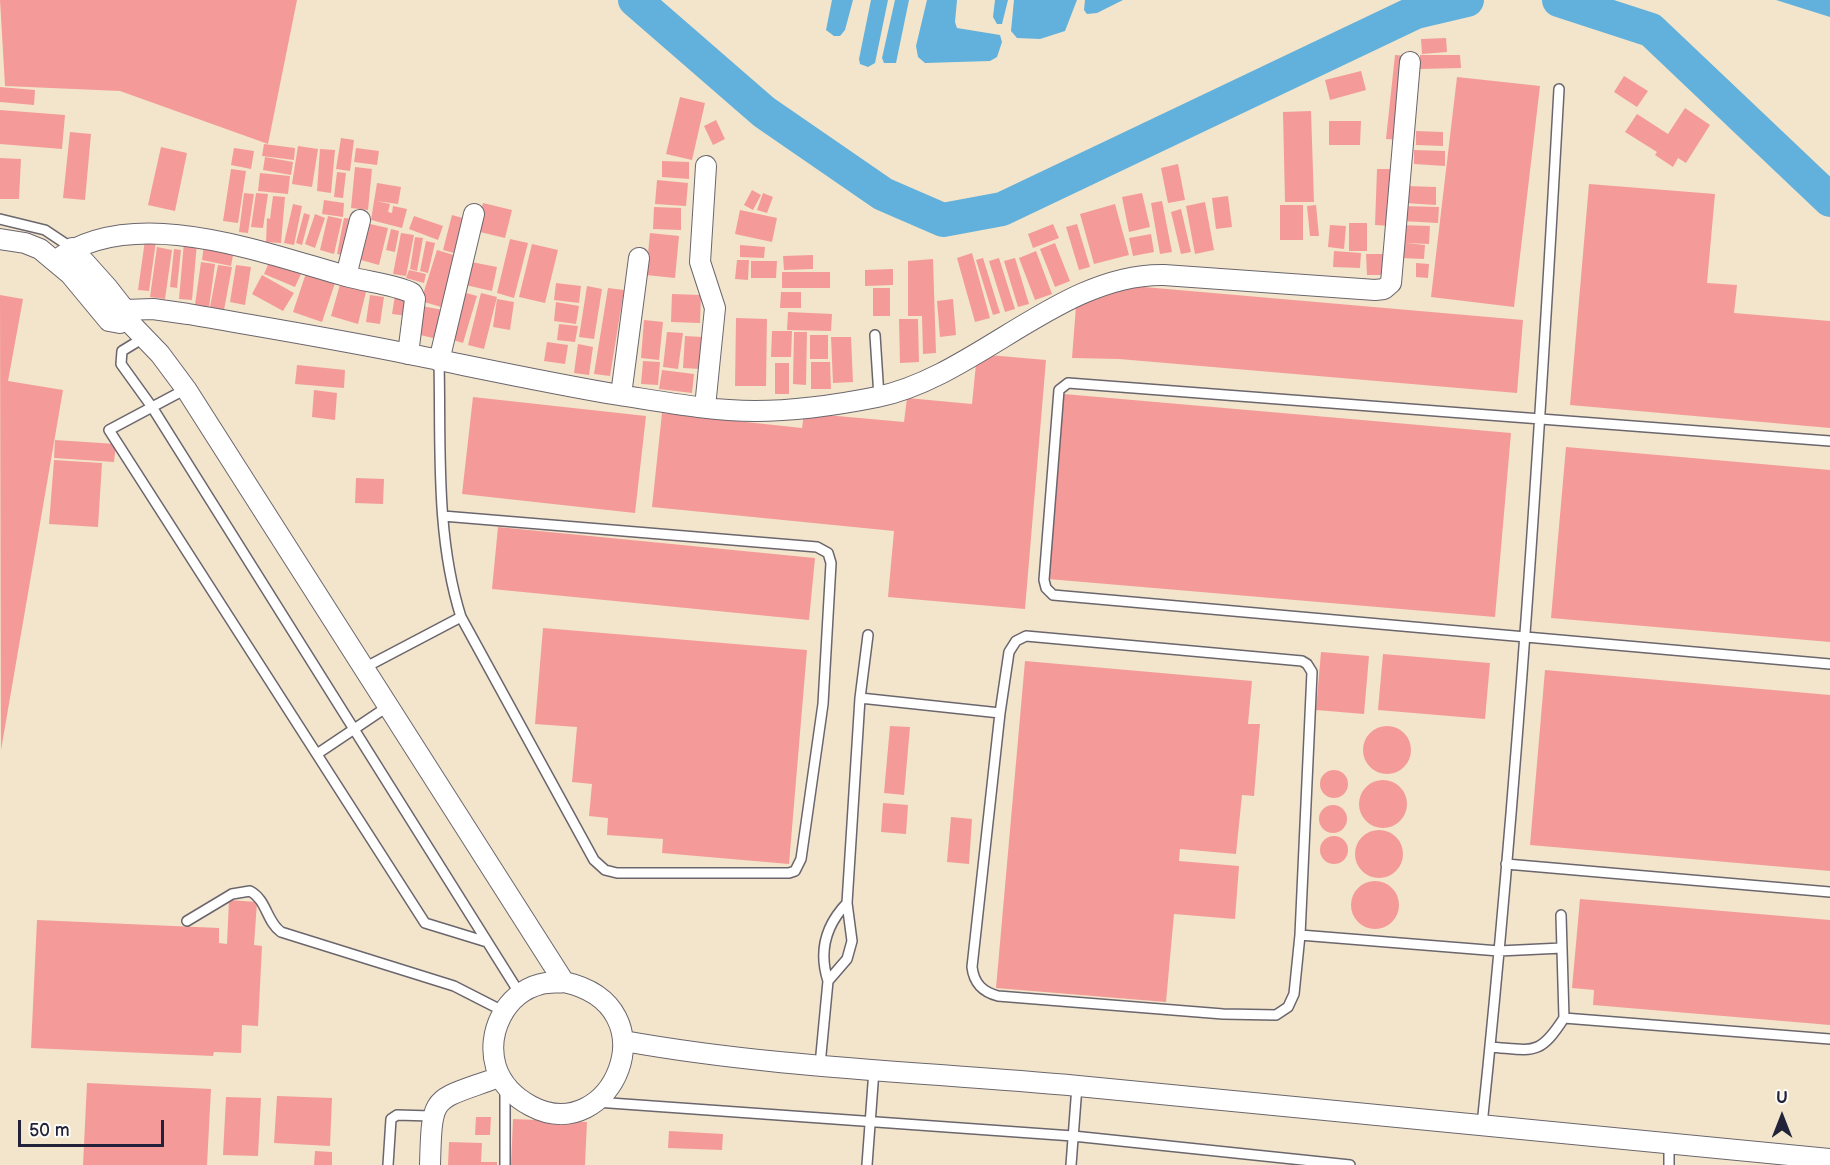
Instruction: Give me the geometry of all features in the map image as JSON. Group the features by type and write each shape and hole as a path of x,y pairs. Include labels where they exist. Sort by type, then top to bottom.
{"street":[{"path":"128,323 153,309 188,314 621,395 705,407 754,411 795,409 879,397 907,390 938,376 1069,301 1128,278 1164,275 1375,290 1387,287 1391,282 1410,62"},
{"path":"705,407 715,308 700,262 706,166"},
{"path":"439,361 474,214"},
{"path":"346,276 360,220"},
{"path":"55,261 72,248 104,237 161,235 267,252 412,293 415,299 408,354"},
{"path":"0,239 40,249 128,323"},
{"path":"72,248 128,323 186,389 564,982"},
{"path":"621,395 639,258"},
{"path":"564,982 582,986 598,995 610,1007 620,1023 624,1041 622,1064 612,1086 594,1102 576,1111 556,1113 536,1109 519,1100 502,1082 492,1055 494,1032 503,1011 520,994 541,984 564,982"},
{"path":"624,1041 684,1052 1077,1086 1830,1159"},
{"path":"429,1165 431,1116 444,1097 502,1082"}],"lane":[{"path":"1482,1125 1525,636 1541,418 1559,89"},
{"path":"0,219 45,230 72,248"},
{"path":"128,323 120,360 152,407 520,994"},
{"path":"875,335 879,397"},
{"path":"439,361 443,516 460,617 588,851 599,865 616,873 789,873 797,869 801,859 823,704 831,563 825,550 806,546 443,516"},
{"path":"1830,441 1068,383 1059,390 1044,580 1046,588 1053,595 1830,664"},
{"path":"186,389 108,430 425,923 487,942"},
{"path":"364,668 460,617"},
{"path":"828,981 842,966 851,949 851,927 847,903 860,698 868,635"},
{"path":"1026,636 1302,661 1307,664 1312,672 1300,935 1294,994 1288,1007 1276,1015 1223,1014 1010,997 984,990 976,981 972,967 1000,713 1009,652 1016,641 1026,636"},
{"path":"860,698 1000,713"},
{"path":"317,754 387,707"},
{"path":"1506,864 1830,892"},
{"path":"187,921 232,894 249,891 263,902 273,925 281,932 454,986 503,1011"},
{"path":"820,1065 828,981 823,962 825,939 832,919 847,903"},
{"path":"1490,1047 1537,1049 1550,1041 1564,1018 1561,915"},
{"path":"1300,935 1499,951 1562,948"},
{"path":"1564,1018 1830,1039"},
{"path":"867,1165 874,1070"},
{"path":"502,1082 505,1165"},
{"path":"1071,1165 1077,1086"},
{"path":"594,1102 1073,1136 1350,1165"},
{"path":"388,1165 391,1119 397,1116 431,1116"},
{"path":"1669,1144 1669,1165"}],"water":[{"path":"832,0 853,0 845,30 840,36 834,36 826,30"},
{"path":"871,0 888,0 875,63 868,67 860,64 859,59"},
{"path":"895,0 909,0 896,63 884,63 882,58"},
{"path":"927,0 957,0 955,22 957,28 1000,35 1002,42 997,57 990,61 925,63 918,57 916,46"},
{"path":"995,0 1008,0 1002,24 997,24 993,17"},
{"path":"1014,0 1077,0 1065,31 1040,39 1017,38 1011,31"},
{"path":"1085,0 1123,0 1097,13 1087,14 1084,10"},
{"path":"1776,0 1830,0 1830,17"}],"building":[{"path":"0,0 297,0 268,144 120,91 5,86"},
{"path":"1446,38 1447,52 1422,54 1421,39"},
{"path":"1395,55 1408,56 1400,140 1386,139"},
{"path":"1420,55 1460,55 1461,68 1420,69"},
{"path":"1361,71 1366,90 1330,100 1325,80"},
{"path":"1624,76 1648,91 1637,107 1614,92"},
{"path":"1457,77 1540,86 1514,307 1431,297"},
{"path":"0,87 35,90 34,105 0,102"},
{"path":"680,97 705,103 692,160 666,154"},
{"path":"1685,108 1710,125 1686,163 1678,158 1673,167 1655,155 1657,152 1625,132 1637,114 1668,134"},
{"path":"0,110 65,115 62,149 0,144"},
{"path":"1311,111 1314,202 1285,202 1283,112"},
{"path":"716,120 725,139 713,145 704,126"},
{"path":"1329,121 1361,121 1360,145 1329,145"},
{"path":"1416,131 1443,132 1443,146 1416,145"},
{"path":"70,132 91,134 85,200 63,198"},
{"path":"341,138 354,140 350,171 336,169"},
{"path":"264,144 295,148 294,160 262,156"},
{"path":"298,146 318,149 312,187 292,184"},
{"path":"161,147 187,153 175,211 148,205"},
{"path":"234,148 254,151 251,169 231,165"},
{"path":"356,148 379,151 377,165 354,162"},
{"path":"320,149 335,150 331,193 317,191"},
{"path":"1414,150 1445,151 1445,166 1414,164"},
{"path":"265,157 293,162 291,175 263,170"},
{"path":"0,158 21,159 19,199 0,199"},
{"path":"662,161 689,162 689,179 662,177"},
{"path":"1178,164 1185,200 1168,203 1161,168"},
{"path":"355,167 372,169 368,210 351,208"},
{"path":"231,169 246,171 238,223 223,221"},
{"path":"1377,169 1393,169 1391,226 1375,225"},
{"path":"337,172 346,173 343,198 334,197"},
{"path":"260,173 290,176 288,194 258,191"},
{"path":"657,180 688,183 686,206 655,204"},
{"path":"377,183 401,187 398,204 376,201 390,204 388,212 392,213 393,206 407,209 402,228 371,220"},
{"path":"1589,184 1715,194 1707,283 1737,285 1734,313 1830,321 1830,428 1570,405"},
{"path":"1406,186 1436,187 1436,205 1405,203"},
{"path":"752,190 761,195 753,210 744,205"},
{"path":"244,193 254,194 248,233 239,232"},
{"path":"256,193 268,194 263,228 251,227"},
{"path":"763,193 773,197 767,213 757,210"},
{"path":"1142,193 1150,227 1129,232 1122,197"},
{"path":"273,196 285,197 281,243 266,242 267,218 270,219"},
{"path":"1228,196 1232,227 1216,229 1212,198"},
{"path":"324,200 344,203 343,217 322,214"},
{"path":"1162,201 1172,252 1160,254 1151,203"},
{"path":"1205,202 1214,250 1195,254 1186,206"},
{"path":"483,203 512,210 505,238 476,231"},
{"path":"293,204 302,206 294,245 284,243"},
{"path":"1115,204 1129,255 1094,264 1080,214"},
{"path":"1280,205 1303,205 1303,240 1280,240"},
{"path":"1316,205 1319,236 1310,236 1307,206"},
{"path":"1402,206 1439,207 1438,223 1401,221"},
{"path":"654,207 681,208 681,230 653,229"},
{"path":"1181,209 1191,252 1181,254 1171,212"},
{"path":"740,210 777,218 772,242 735,234"},
{"path":"304,213 310,215 302,245 296,243"},
{"path":"315,214 325,218 315,248 305,244"},
{"path":"452,215 470,220 461,255 443,250"},
{"path":"328,216 342,219 334,254 320,250"},
{"path":"414,216 443,226 438,240 409,229"},
{"path":"344,218 355,219 348,256 337,254"},
{"path":"1349,223 1367,223 1367,251 1349,251"},
{"path":"370,224 388,228 379,265 361,260"},
{"path":"1053,224 1059,238 1033,248 1028,234"},
{"path":"1077,224 1090,267 1079,270 1066,227"},
{"path":"1330,225 1346,226 1344,249 1328,247"},
{"path":"1399,225 1430,226 1429,244 1405,243 1425,245 1424,259 1401,258"},
{"path":"391,229 399,231 395,252 386,250"},
{"path":"401,233 414,235 406,276 393,274"},
{"path":"650,233 679,236 675,278 646,275"},
{"path":"1151,234 1154,252 1133,256 1129,238"},
{"path":"415,237 423,238 417,271 410,269"},
{"path":"510,239 528,243 514,298 497,293"},
{"path":"145,240 156,241 149,291 138,290"},
{"path":"426,241 435,243 428,273 420,271"},
{"path":"184,242 197,243 192,300 179,299"},
{"path":"1055,243 1070,281 1055,287 1040,249"},
{"path":"532,244 558,250 545,303 519,297"},
{"path":"204,245 234,250 231,266 202,260"},
{"path":"740,245 765,247 764,258 740,257"},
{"path":"157,247 172,250 165,299 150,297"},
{"path":"174,249 181,250 177,288 170,287"},
{"path":"437,250 457,256 441,307 421,301"},
{"path":"1036,251 1052,294 1035,300 1019,258"},
{"path":"1334,251 1361,253 1360,268 1333,267"},
{"path":"972,253 990,318 975,322 957,258"},
{"path":"1366,254 1383,254 1383,275 1367,275"},
{"path":"813,255 813,269 784,270 783,256"},
{"path":"983,258 1000,313 993,315 976,260"},
{"path":"999,258 1015,309 1005,312 989,261"},
{"path":"1015,258 1029,304 1018,307 1004,261"},
{"path":"933,259 936,353 923,354 922,316 908,316 908,261"},
{"path":"270,260 301,274 295,287 264,274"},
{"path":"737,260 749,260 748,280 735,279"},
{"path":"466,261 497,267 492,291 461,284"},
{"path":"751,261 777,261 776,278 751,278"},
{"path":"201,262 215,264 209,307 195,305"},
{"path":"1416,263 1429,264 1428,278 1416,277"},
{"path":"218,265 232,267 224,310 210,307"},
{"path":"236,265 251,267 245,305 230,302"},
{"path":"893,269 893,285 865,286 865,270"},
{"path":"307,270 336,280 322,322 293,312"},
{"path":"409,270 426,274 424,283 406,278"},
{"path":"782,272 830,272 830,288 782,288"},
{"path":"262,275 294,293 283,311 252,294"},
{"path":"341,281 367,288 358,324 331,316"},
{"path":"556,283 581,286 579,303 554,300"},
{"path":"1121,285 1523,320 1517,393 1119,359 1072,358 1076,306"},
{"path":"587,286 602,289 594,339 579,337"},
{"path":"608,288 624,290 610,376 594,374"},
{"path":"873,288 890,288 890,316 873,316"},
{"path":"459,291 477,296 463,343 446,338"},
{"path":"781,292 801,292 801,308 780,308"},
{"path":"481,293 497,297 484,349 468,345"},
{"path":"672,294 701,295 700,323 671,322"},
{"path":"0,295 23,299 8,381 63,390 1,750"},
{"path":"370,295 384,297 380,324 366,322"},
{"path":"395,295 411,297 408,316 392,314"},
{"path":"497,299 514,302 510,330 493,327"},
{"path":"953,299 956,335 940,337 937,301"},
{"path":"556,302 579,306 576,324 554,321"},
{"path":"422,306 443,310 437,339 416,334"},
{"path":"788,312 832,314 831,331 787,330"},
{"path":"736,318 767,319 766,386 735,386"},
{"path":"899,319 918,319 919,362 900,363"},
{"path":"644,320 663,322 659,360 641,358"},
{"path":"559,324 578,326 575,342 557,340"},
{"path":"772,331 792,331 791,357 771,357"},
{"path":"667,332 683,333 678,369 663,367"},
{"path":"794,332 807,332 806,385 793,384"},
{"path":"810,335 828,335 828,359 810,359"},
{"path":"685,336 702,337 700,369 683,368"},
{"path":"831,337 851,337 853,382 833,383"},
{"path":"547,342 568,345 565,364 544,361"},
{"path":"578,344 593,347 589,375 574,373"},
{"path":"977,354 1046,360 1025,609 888,597 894,531 652,507 662,413 802,428 804,413 904,422 907,398 972,404"},
{"path":"643,361 660,362 658,385 641,384"},
{"path":"811,362 830,362 831,389 811,389"},
{"path":"775,363 789,363 789,394 775,394"},
{"path":"297,365 345,370 344,388 295,384"},
{"path":"662,370 694,374 692,393 659,389"},
{"path":"314,390 337,393 335,420 312,417"},
{"path":"1064,394 1511,433 1495,617 1048,579"},
{"path":"473,397 646,416 635,513 462,494"},
{"path":"55,440 116,444 114,462 54,458"},
{"path":"1566,447 1830,470 1830,642 1551,618"},
{"path":"54,460 102,463 98,527 49,524"},
{"path":"356,478 384,479 383,504 355,503"},
{"path":"498,527 815,558 809,620 492,589"},
{"path":"543,628 807,650 789,864 662,853 663,839 607,835 608,818 589,816 592,784 572,782 577,727 535,724"},
{"path":"1321,652 1369,656 1364,714 1316,710"},
{"path":"1383,654 1490,663 1485,719 1378,710"},
{"path":"1025,661 1252,681 1248,724 1260,724 1254,796 1242,795 1236,854 1180,849 1179,861 1239,866 1235,919 1174,914 1166,1002 996,988"},
{"path":"1545,670 1830,695 1830,871 1530,845"},
{"path":"890,726 910,727 904,795 884,793"},
{"path":"1387,726 1404,733 1411,750 1404,767 1387,774 1370,767 1363,750 1370,733"},
{"path":"1334,770 1344,774 1348,784 1344,794 1334,798 1324,794 1320,784 1324,774"},
{"path":"1383,780 1400,787 1407,804 1400,821 1383,828 1366,821 1359,804 1366,787"},
{"path":"883,803 908,805 906,834 881,832"},
{"path":"1333,805 1343,809 1347,819 1343,829 1333,833 1323,829 1319,819 1323,809"},
{"path":"951,817 972,819 969,864 947,862"},
{"path":"1379,830 1396,837 1403,854 1396,871 1379,878 1362,871 1355,854 1362,837"},
{"path":"1334,836 1344,840 1348,850 1344,860 1334,864 1324,860 1320,850 1324,840"},
{"path":"1375,881 1392,888 1399,905 1392,922 1375,929 1358,922 1351,905 1358,888"},
{"path":"1580,899 1830,920 1830,1025 1593,1005 1594,990 1572,988"},
{"path":"229,900 257,902 254,945 262,946 258,1026 242,1025 241,1053 214,1052 213,1056 31,1048 37,920 219,928 219,943 227,944"},
{"path":"87,1083 211,1089 207,1165 83,1165"},
{"path":"277,1096 332,1098 330,1146 274,1143"},
{"path":"226,1097 261,1098 258,1156 223,1155"},
{"path":"476,1117 491,1117 490,1135 475,1135"},
{"path":"513,1119 587,1122 585,1165 511,1165"},
{"path":"669,1131 723,1134 722,1150 668,1148"},
{"path":"449,1142 482,1143 481,1162 497,1162 497,1165 448,1165"},
{"path":"315,1151 332,1152 332,1165 314,1165"}],"waterway":[{"path":"635,0 764,112 883,194 943,220 1002,209 1416,12 1467,0"},
{"path":"1559,0 1651,30 1830,200"}]}
